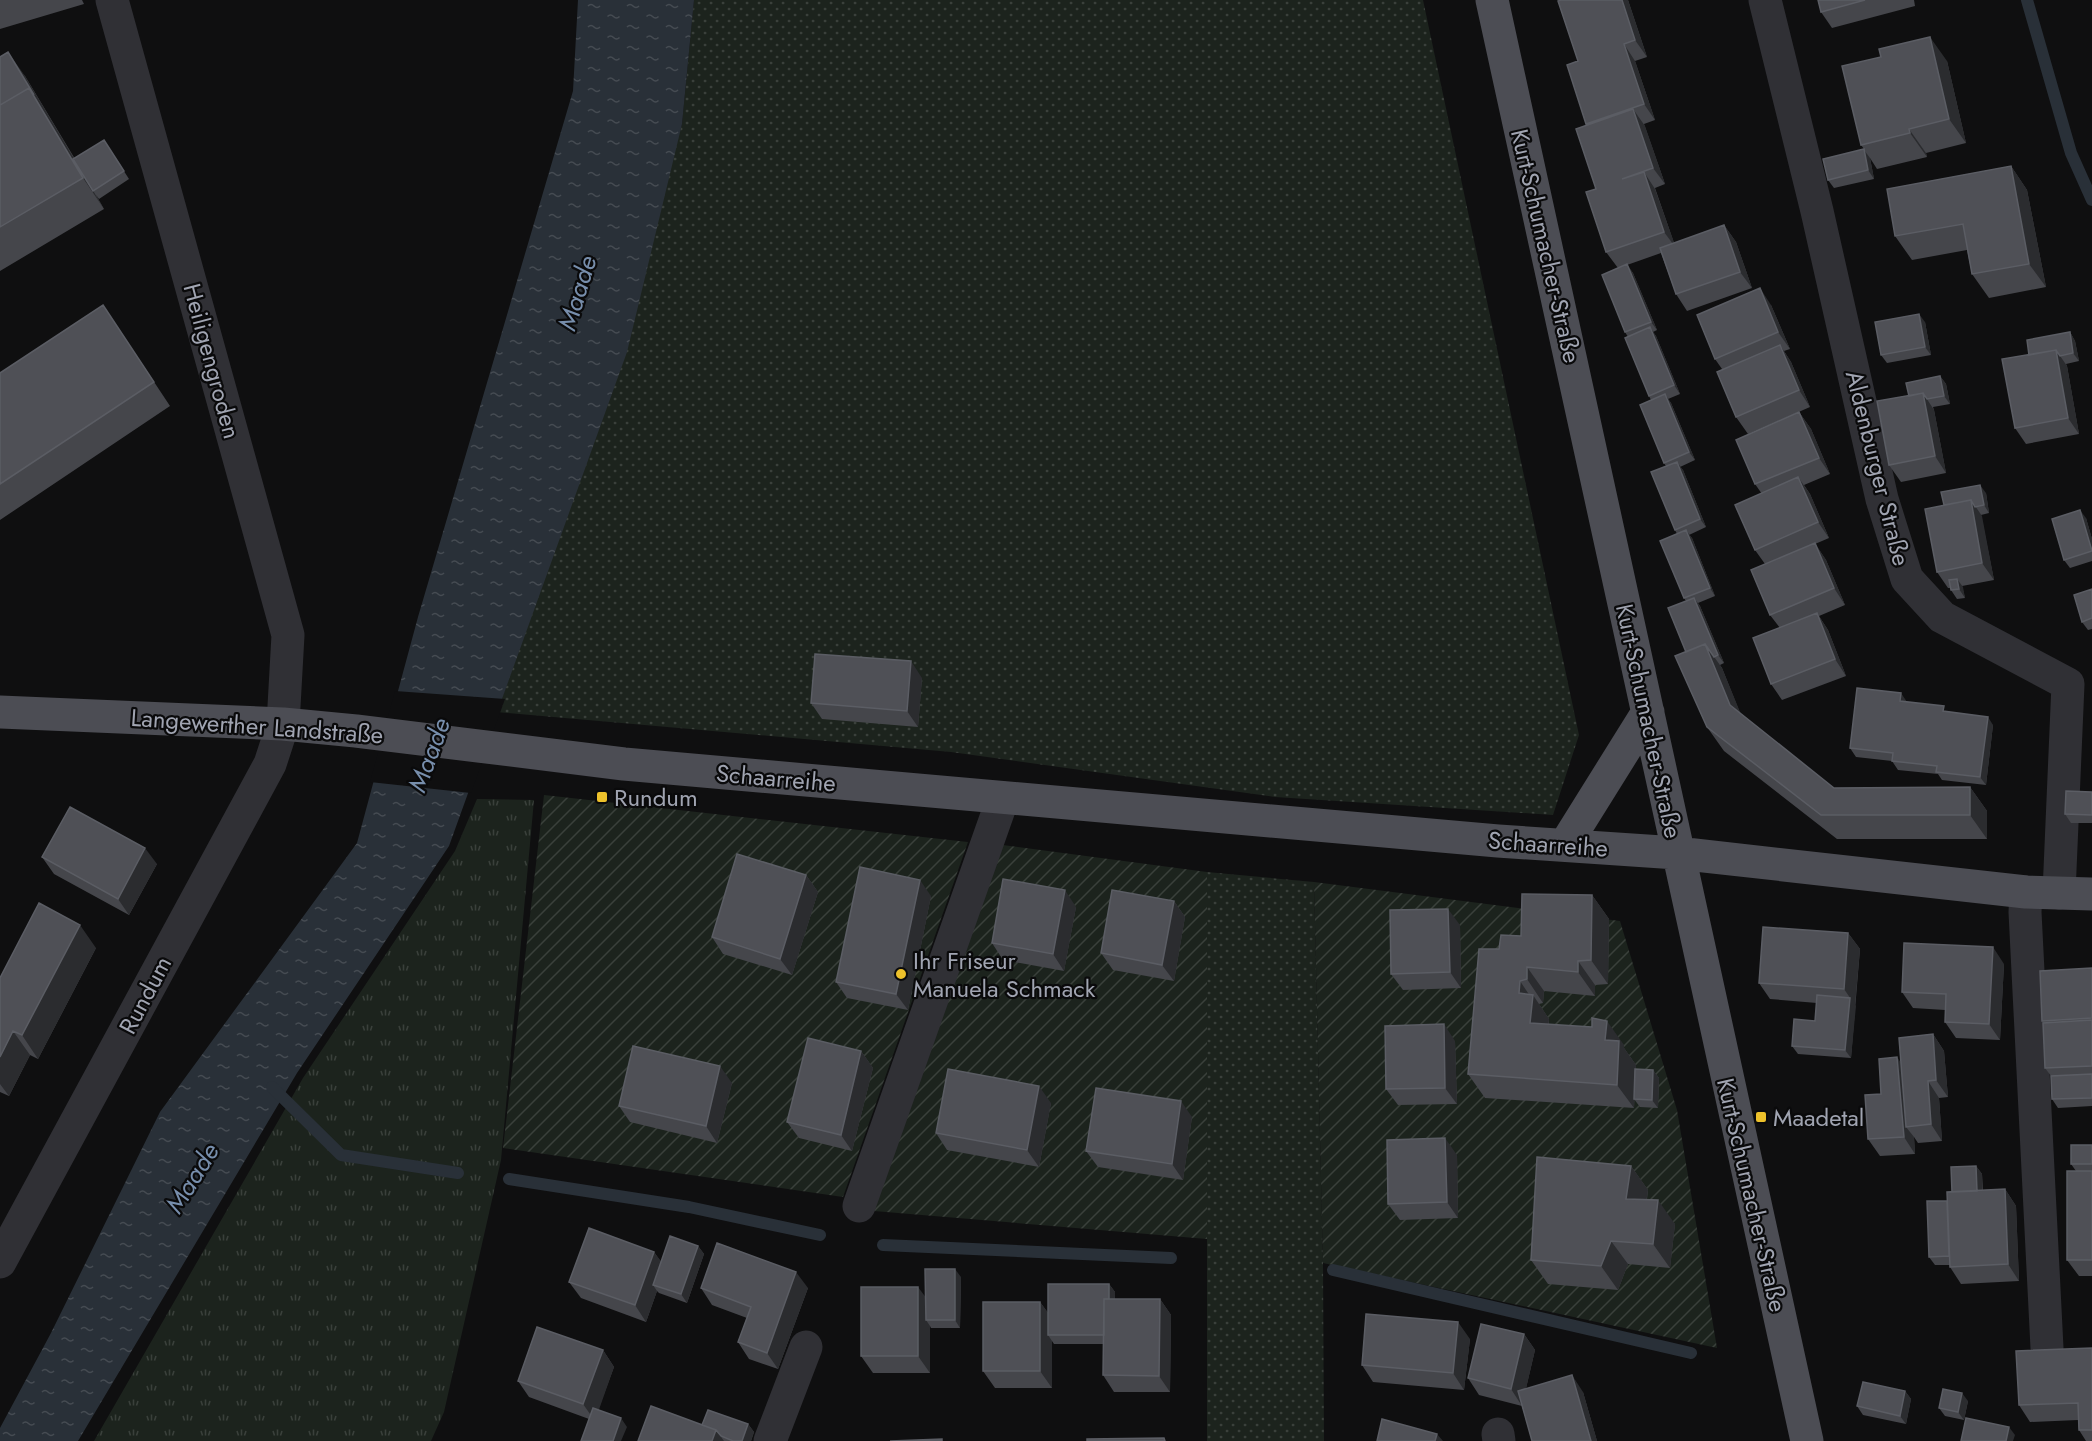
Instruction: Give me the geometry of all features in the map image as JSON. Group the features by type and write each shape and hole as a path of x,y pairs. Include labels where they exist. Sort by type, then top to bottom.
{"main road":[{"name":"Kurt-Schumacher-Straße","path":"1492,0 1595,462 1677,853 1807,1441"},
{"name":"Langewerther Landstraße","path":"0,712 283,724 514,750"},
{"path":"1565,845 1648,712"},
{"name":"Schaarreihe","path":"514,750 624,764 1002,798 1677,853 2026,892 2092,894"}],"street":[{"name":"Heiligengroden","path":"112,0 288,635 283,724"},
{"name":"Aldenburger Straße","path":"1765,0 1817,211 1882,499 1907,579 1942,618 2068,684 2059,892"},
{"name":"Rundum","path":"0,1262 270,764 283,724"},
{"path":"859,1206 1002,798"},
{"path":"2026,892 2025,912 2047,1347"},
{"path":"770,1441 806,1347"}],"green space":[{"path":"694,0 1423,0 1579,735 1553,815 1275,797 951,752 497,712 535,605 682,124"},
{"path":"544,795 968,842 843,1197 503,1148"},
{"path":"477,799 534,800 501,1160 444,1412 431,1441 94,1441 303,1078 455,851"},
{"path":"995,844 1207,872 1207,1239 874,1211"},
{"path":"1207,872 1314,882 1323,1263 1324,1441 1207,1441"},
{"path":"1314,882 1620,921 1677,1110 1717,1348 1323,1263"}],"water":[{"name":"Maade","path":"578,0 694,0 682,124 627,352 449,846 297,1073 78,1441 0,1441 0,1428 51,1333 160,1112 357,843 418,617 573,91"}],"pier":[{"path":"395,691 505,699 471,793 370,782"}],"building":[{"path":"1622,0 1635,40 1624,44 1644,104 1586,124 1567,65 1578,61 1558,1"},
{"path":"1818,0 1865,0 1821,12"},
{"path":"1930,37 1949,119 1909,129 1910,133 1861,145 1842,66 1881,57 1879,49"},
{"path":"8,52 34,95 29,88 0,105 0,57"},
{"path":"29,88 83,178 0,227 0,105"},
{"path":"1633,109 1653,168 1622,179 1644,172 1664,232 1606,252 1586,192 1596,189 1576,129"},
{"path":"104,140 124,171 93,191 73,159"},
{"path":"1864,149 1868,170 1828,180 1823,159"},
{"path":"2011,166 2029,264 1972,274 1963,224 1895,236 1887,189"},
{"path":"1724,225 1740,272 1676,294 1660,248"},
{"path":"1627,264 1651,322 1625,332 1602,275"},
{"path":"1760,288 1778,332 1715,359 1697,315"},
{"path":"103,305 154,382 0,484 0,373"},
{"path":"1919,314 1925,347 1881,355 1875,322"},
{"path":"1650,327 1674,385 1649,396 1625,338"},
{"path":"2070,332 2073,353 2060,356 2056,350 2029,355 2027,340"},
{"path":"1780,345 1799,390 1736,417 1717,372"},
{"path":"2056,350 2068,418 2015,428 2002,359"},
{"path":"1940,376 1944,396 1927,399 1923,393 1909,396 1906,383"},
{"path":"1923,393 1935,456 1889,465 1877,401"},
{"path":"1665,394 1689,452 1664,463 1640,405"},
{"path":"1799,412 1819,458 1755,484 1736,440"},
{"path":"1677,462 1700,519 1675,530 1651,472"},
{"path":"1798,477 1818,522 1755,550 1735,505"},
{"path":"1980,485 1984,505 1975,507 1971,500 1944,505 1941,492"},
{"path":"1971,500 1982,563 1937,572 1925,509"},
{"path":"2080,510 2092,551 2064,560 2052,519"},
{"path":"1686,530 1710,588 1684,598 1660,541"},
{"path":"1815,543 1834,588 1770,615 1751,570"},
{"path":"1957,579 1959,589 1951,590 1949,580"},
{"path":"2092,589 2092,618 2082,622 2074,595"},
{"path":"1694,598 1718,655 1714,657 1705,644 1686,652 1668,608"},
{"path":"1817,613 1835,659 1771,684 1753,638"},
{"path":"1705,644 1730,705 1834,788 1970,787 1970,815 1821,815 1707,727 1675,656"},
{"path":"815,654 911,661 907,711 811,703"},
{"path":"1857,688 1901,693 1900,701 1944,706 1943,711 1988,717 1980,777 1936,772 1937,766 1892,761 1893,753 1850,748"},
{"path":"2066,791 2092,792 2092,815 2065,814"},
{"path":"70,807 145,848 118,899 42,857"},
{"path":"737,854 806,875 780,959 712,937"},
{"path":"860,867 920,880 896,994 836,982"},
{"path":"1003,879 1065,890 1053,954 992,943"},
{"path":"1112,890 1174,901 1162,965 1101,953"},
{"path":"1522,894 1592,895 1591,960 1578,961 1578,972 1527,967 1527,979 1520,981 1519,993 1533,995 1530,1023 1592,1027 1592,1018 1607,1021 1605,1040 1619,1041 1617,1085 1468,1074 1479,949 1499,949 1501,935 1521,936"},
{"path":"39,903 80,925 22,1035 13,1031 0,1057 0,978"},
{"path":"1448,909 1450,972 1391,974 1390,910"},
{"path":"1763,927 1848,933 1844,989 1759,983"},
{"path":"1904,943 1993,947 1989,1024 1945,1022 1946,994 1902,992"},
{"path":"2092,968 2092,1018 2042,1021 2040,971"},
{"path":"1817,995 1850,998 1845,1050 1792,1046 1794,1019 1815,1021"},
{"path":"2092,1020 2092,1066 2045,1068 2043,1023"},
{"path":"1444,1024 1445,1088 1386,1089 1385,1026"},
{"path":"1933,1034 1936,1080 1928,1081 1931,1124 1906,1127 1899,1038"},
{"path":"808,1038 861,1051 841,1135 787,1122"},
{"path":"633,1046 720,1066 706,1126 619,1106"},
{"path":"1897,1057 1904,1137 1868,1139 1865,1095 1881,1094 1879,1059"},
{"path":"948,1069 1039,1086 1027,1150 936,1133"},
{"path":"1635,1069 1653,1070 1652,1100 1634,1099"},
{"path":"2092,1074 2092,1098 2052,1099 2051,1076"},
{"path":"1096,1088 1181,1101 1172,1164 1086,1151"},
{"path":"1445,1138 1447,1202 1388,1204 1387,1140"},
{"path":"2071,1145 2092,1145 2092,1164 2071,1164"},
{"path":"1537,1157 1631,1166 1626,1199 1658,1200 1653,1244 1611,1241 1601,1266 1531,1260"},
{"path":"1976,1166 1977,1191 1952,1192 1951,1167"},
{"path":"2067,1171 2092,1171 2092,1260 2067,1260"},
{"path":"2005,1189 2008,1264 1950,1267 1947,1192"},
{"path":"1927,1201 1947,1201 1949,1256 1929,1257"},
{"path":"589,1228 654,1252 635,1305 569,1282"},
{"path":"670,1236 698,1246 681,1294 653,1285"},
{"path":"717,1243 796,1272 767,1353 738,1342 751,1307 701,1288"},
{"path":"925,1269 955,1269 955,1320 926,1320"},
{"path":"1048,1284 1109,1284 1109,1299 1104,1299 1104,1335 1048,1335"},
{"path":"861,1287 918,1287 918,1356 861,1356"},
{"path":"1104,1299 1160,1299 1159,1376 1103,1375"},
{"path":"983,1302 1040,1302 1040,1371 983,1371"},
{"path":"1366,1314 1458,1322 1453,1373 1362,1365"},
{"path":"1481,1324 1524,1334 1511,1389 1468,1378"},
{"path":"537,1327 603,1350 583,1404 518,1381"},
{"path":"2092,1348 2092,1430 2079,1430 2078,1403 2019,1405 2016,1351"},
{"path":"1572,1375 1591,1441 1532,1441 1518,1391"},
{"path":"1863,1382 1905,1391 1900,1416 1857,1406"},
{"path":"1943,1389 1962,1393 1958,1412 1939,1408"},
{"path":"651,1406 716,1430 712,1441 638,1441"},
{"path":"593,1408 621,1418 613,1441 581,1441"},
{"path":"708,1410 748,1424 742,1441 733,1441 721,1436 716,1430 702,1425"},
{"path":"1966,1418 2009,1427 2006,1441 1961,1441"},
{"path":"1382,1419 1437,1434 1435,1441 1377,1441"},
{"path":"1164,1438 1165,1441 1087,1441 1087,1439"},
{"path":"942,1439 942,1441 890,1441"}],"waterway":[{"path":"2027,0 2071,153 2092,200"},
{"path":"272,1087 341,1155 458,1173"},
{"path":"509,1179 689,1207 820,1235"},
{"path":"883,1245 1171,1258"},
{"path":"1333,1270 1691,1353"}],"place":[{"name":"Rundum","path":"602,797"},
{"name":"Ihr Friseur Manuela Schmack","path":"901,974"},
{"name":"Maadetal","path":"1761,1117"}]}
